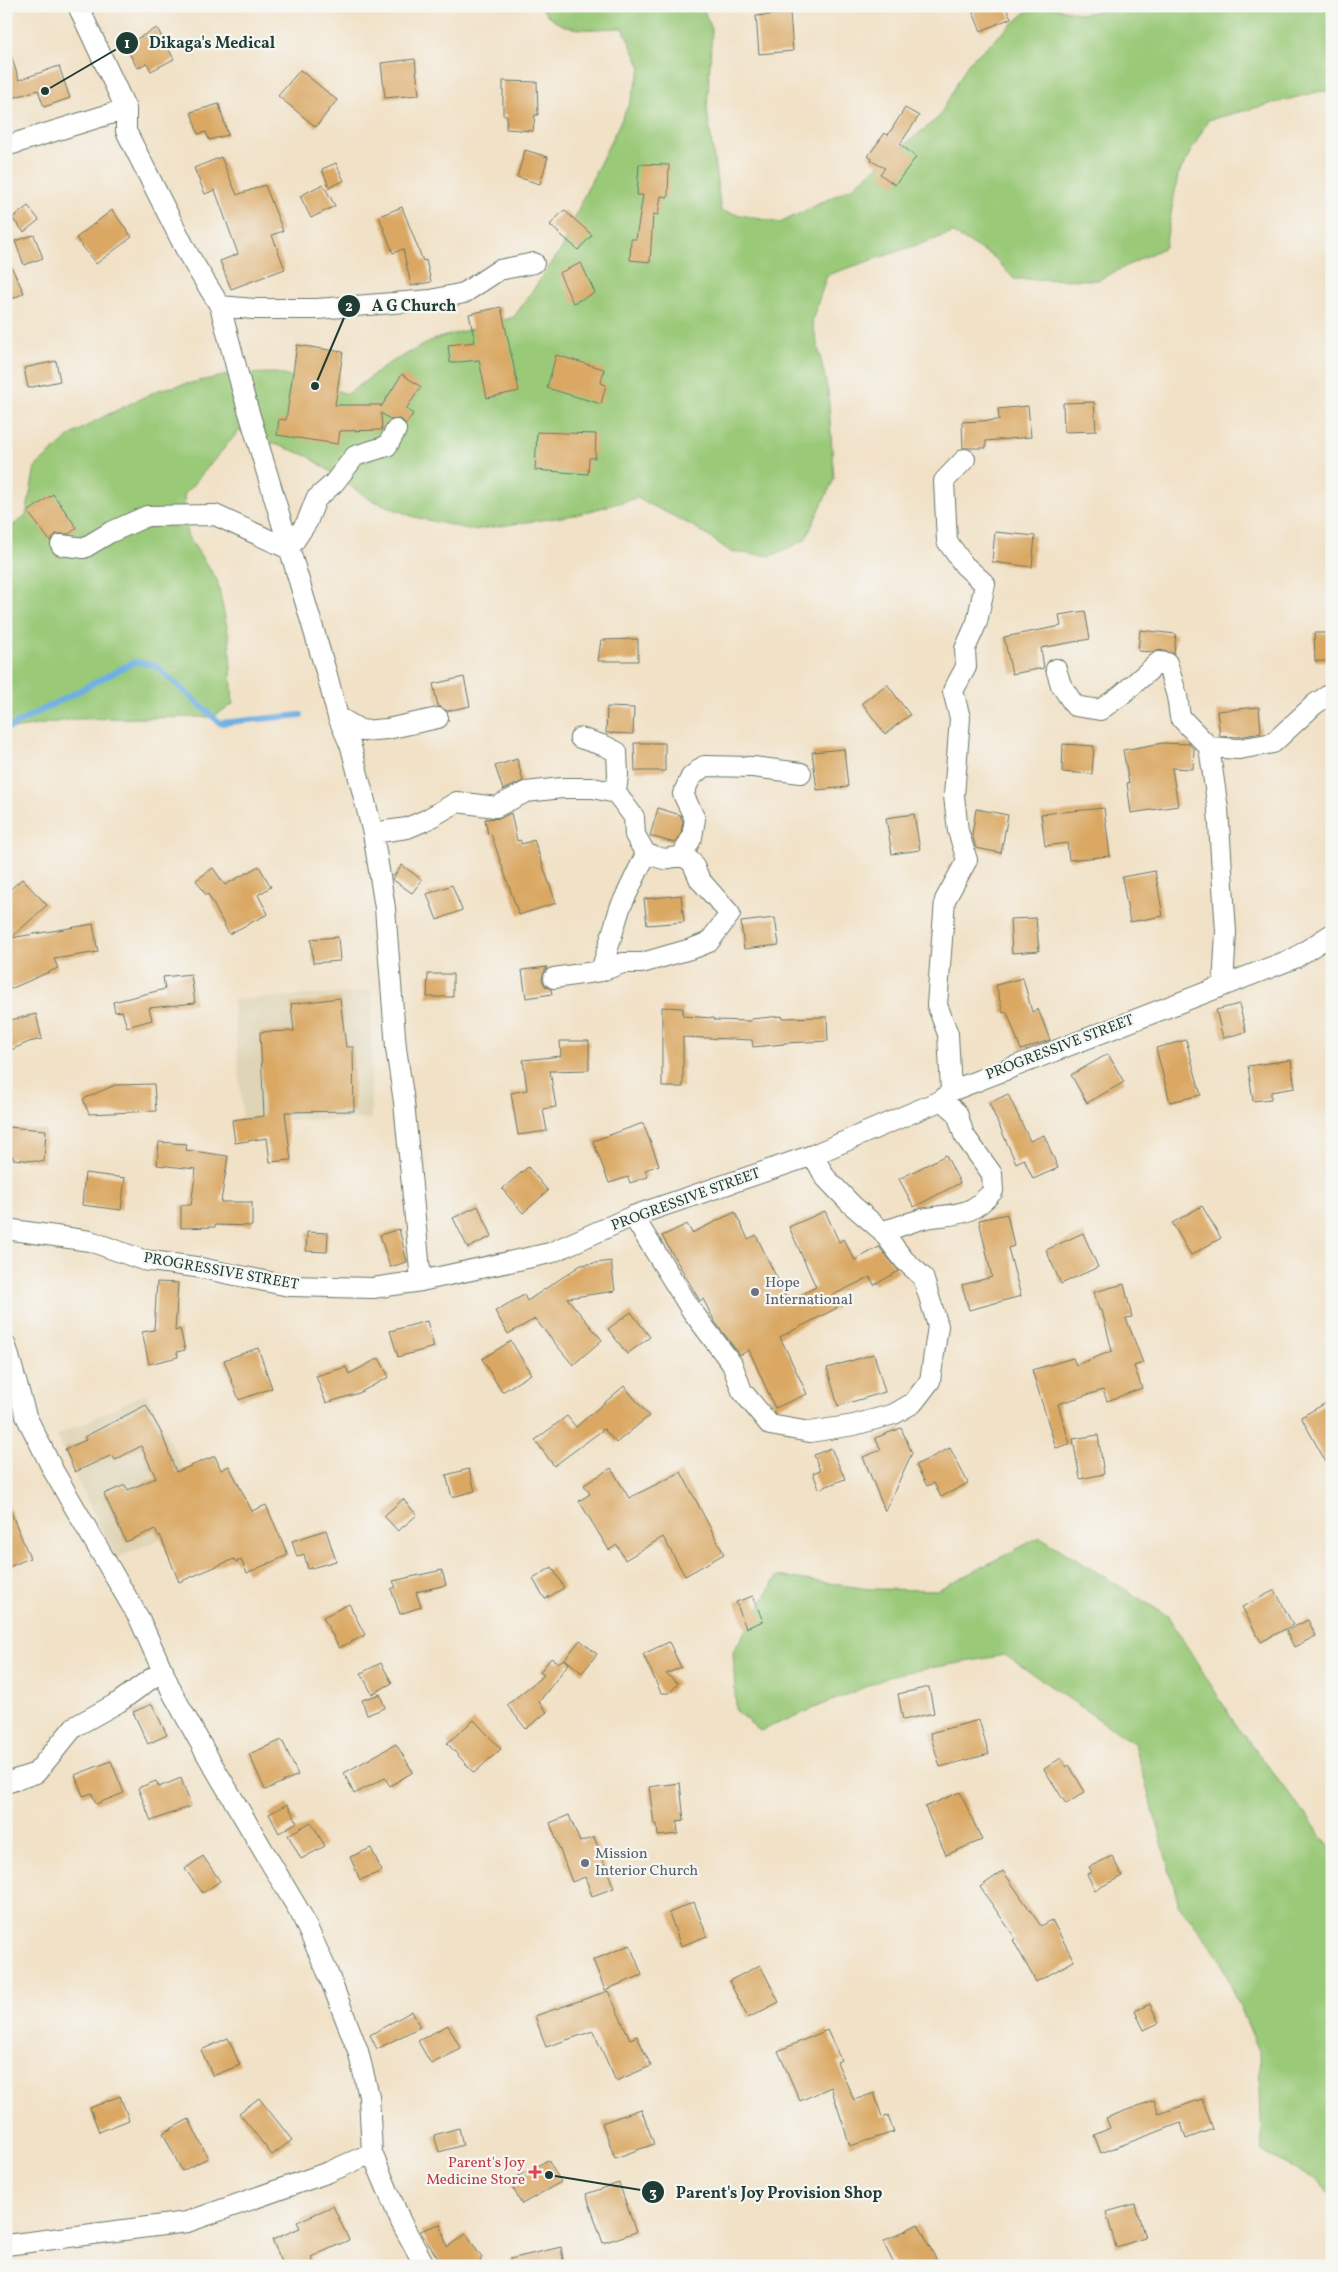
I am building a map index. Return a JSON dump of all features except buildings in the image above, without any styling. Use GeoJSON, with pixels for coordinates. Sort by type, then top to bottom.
{"type":"FeatureCollection","features":[{"type":"Feature","properties":{"kind":"street"},"geometry":{"type":"LineString","coordinates":[[78,6],[126,110],[126,132],[188,254],[220,306],[242,389],[325,666],[338,717],[351,747],[373,833],[385,908],[396,1048],[404,1102],[421,1281]]}},
{"type":"Feature","properties":{"kind":"street"},"geometry":{"type":"LineString","coordinates":[[6,146],[126,110]]}},
{"type":"Feature","properties":{"kind":"street"},"geometry":{"type":"LineString","coordinates":[[220,306],[254,309],[317,309],[431,300],[464,293],[498,270],[534,263]]}},
{"type":"Feature","properties":{"kind":"street"},"geometry":{"type":"LineString","coordinates":[[289,549],[307,522],[316,499],[334,483],[355,456],[386,446],[396,430]]}},
{"type":"Feature","properties":{"kind":"street"},"geometry":{"type":"LineString","coordinates":[[882,1230],[899,1228],[926,1218],[966,1213],[982,1204],[993,1191],[992,1174],[964,1135],[957,1113],[946,1095],[948,1034],[937,1005],[945,900],[967,860],[958,831],[954,796],[960,718],[953,691],[966,667],[965,649],[977,622],[985,584],[964,565],[947,541],[944,481],[965,459]]}},
{"type":"Feature","properties":{"kind":"street"},"geometry":{"type":"LineString","coordinates":[[61,545],[84,548],[110,533],[147,516],[215,515],[289,549]]}},
{"type":"Feature","properties":{"kind":"street"},"geometry":{"type":"LineString","coordinates":[[1056,669],[1061,685],[1075,706],[1100,710],[1120,696],[1159,662],[1167,662],[1177,696],[1180,717],[1209,747],[1218,809],[1226,932],[1223,986]]}},
{"type":"Feature","properties":{"kind":"street"},"geometry":{"type":"LineString","coordinates":[[1209,747],[1239,749],[1273,743],[1315,704],[1332,693]]}},
{"type":"Feature","properties":{"kind":"street"},"geometry":{"type":"LineString","coordinates":[[338,717],[362,732],[387,729],[438,718]]}},
{"type":"Feature","properties":{"kind":"street"},"geometry":{"type":"LineString","coordinates":[[580,738],[617,752],[618,775],[616,793]]}},
{"type":"Feature","properties":{"kind":"street"},"geometry":{"type":"LineString","coordinates":[[682,856],[692,836],[695,819],[684,794],[691,777],[704,766],[752,767],[801,774]]}},
{"type":"Feature","properties":{"kind":"street"},"geometry":{"type":"LineString","coordinates":[[373,833],[407,828],[426,820],[457,802],[496,807],[526,792],[562,788],[593,788],[616,793],[634,817],[635,835],[646,854],[664,859],[682,856],[692,862],[700,880],[730,914],[709,942],[694,948],[642,963],[623,963],[601,971],[554,978]]}},
{"type":"Feature","properties":{"kind":"street"},"geometry":{"type":"LineString","coordinates":[[601,971],[620,908],[646,854]]}},
{"type":"Feature","properties":{"kind":"street","name":"PROGRESSIVE STREET"},"geometry":{"type":"LineString","coordinates":[[6,1229],[90,1241],[143,1260],[196,1267],[289,1286],[373,1288],[421,1281],[550,1253],[633,1216],[813,1155],[946,1095],[1295,958],[1332,934]]}},
{"type":"Feature","properties":{"kind":"street"},"geometry":{"type":"LineString","coordinates":[[633,1216],[692,1311],[732,1364],[742,1390],[770,1425],[810,1432],[854,1425],[894,1414],[913,1403],[930,1381],[938,1326],[923,1277],[904,1260],[882,1230],[852,1205],[825,1177],[813,1155]]}},
{"type":"Feature","properties":{"kind":"street"},"geometry":{"type":"LineString","coordinates":[[6,1346],[26,1416],[140,1620],[173,1694],[301,1914],[327,1971],[358,2050],[369,2096],[372,2153],[401,2222],[425,2266]]}},
{"type":"Feature","properties":{"kind":"street"},"geometry":{"type":"LineString","coordinates":[[6,1783],[36,1773],[74,1727],[119,1702],[163,1670]]}},
{"type":"Feature","properties":{"kind":"street"},"geometry":{"type":"LineString","coordinates":[[6,2245],[187,2222],[312,2178],[372,2153]]}},
{"type":"Feature","properties":{"kind":"shaded area"},"geometry":{"type":"Polygon","coordinates":[[[372,991],[371,1119],[243,1121],[233,1000],[372,991]]]}},
{"type":"Feature","properties":{"kind":"shaded area"},"geometry":{"type":"Polygon","coordinates":[[[146,1393],[207,1518],[116,1558],[56,1436],[146,1393]]]}},
{"type":"Feature","properties":{"kind":"green space"},"geometry":{"type":"Polygon","coordinates":[[[540,6],[702,6],[712,30],[707,109],[721,211],[780,223],[851,188],[939,117],[968,63],[1033,6],[1048,6],[1082,14],[1130,6],[1332,6],[1332,92],[1321,91],[1208,120],[1178,175],[1165,247],[1098,280],[1014,279],[994,257],[953,233],[827,275],[812,321],[828,391],[834,479],[805,540],[771,556],[731,552],[695,527],[637,498],[575,515],[473,530],[414,517],[369,499],[308,456],[239,431],[184,495],[187,535],[217,580],[229,637],[233,704],[212,717],[75,719],[6,730],[6,531],[26,515],[35,467],[70,436],[97,420],[158,390],[232,374],[277,373],[348,394],[388,364],[435,339],[514,317],[563,247],[582,200],[631,100],[641,68],[623,28],[577,29],[567,27],[557,23],[548,16],[540,6]]]}},
{"type":"Feature","properties":{"kind":"green space"},"geometry":{"type":"Polygon","coordinates":[[[1040,1537],[1168,1616],[1234,1722],[1332,1849],[1332,2198],[1318,2180],[1262,2152],[1259,2051],[1218,1955],[1179,1905],[1135,1744],[1005,1655],[896,1674],[760,1731],[736,1711],[733,1652],[777,1576],[870,1589],[937,1590],[1040,1537]]]}},
{"type":"Feature","properties":{"kind":"waterway"},"geometry":{"type":"LineString","coordinates":[[6,729],[134,662],[155,665],[220,723],[301,715]]}},
{"type":"Feature","properties":{"kind":"place","name":"Dikaga's Medical"},"geometry":{"type":"Point","coordinates":[45,91]}},
{"type":"Feature","properties":{"kind":"place","name":"A G Church"},"geometry":{"type":"Point","coordinates":[315,386]}},
{"type":"Feature","properties":{"kind":"place","name":"Hope International"},"geometry":{"type":"Point","coordinates":[755,1292]}},
{"type":"Feature","properties":{"kind":"place","name":"Mission Interior Church"},"geometry":{"type":"Point","coordinates":[585,1863]}},
{"type":"Feature","properties":{"kind":"place","name":"Parent's Joy Medicine Store"},"geometry":{"type":"Point","coordinates":[535,2172]}},
{"type":"Feature","properties":{"kind":"place","name":"Parent's Joy Provision Shop"},"geometry":{"type":"Point","coordinates":[549,2175]}}]}
